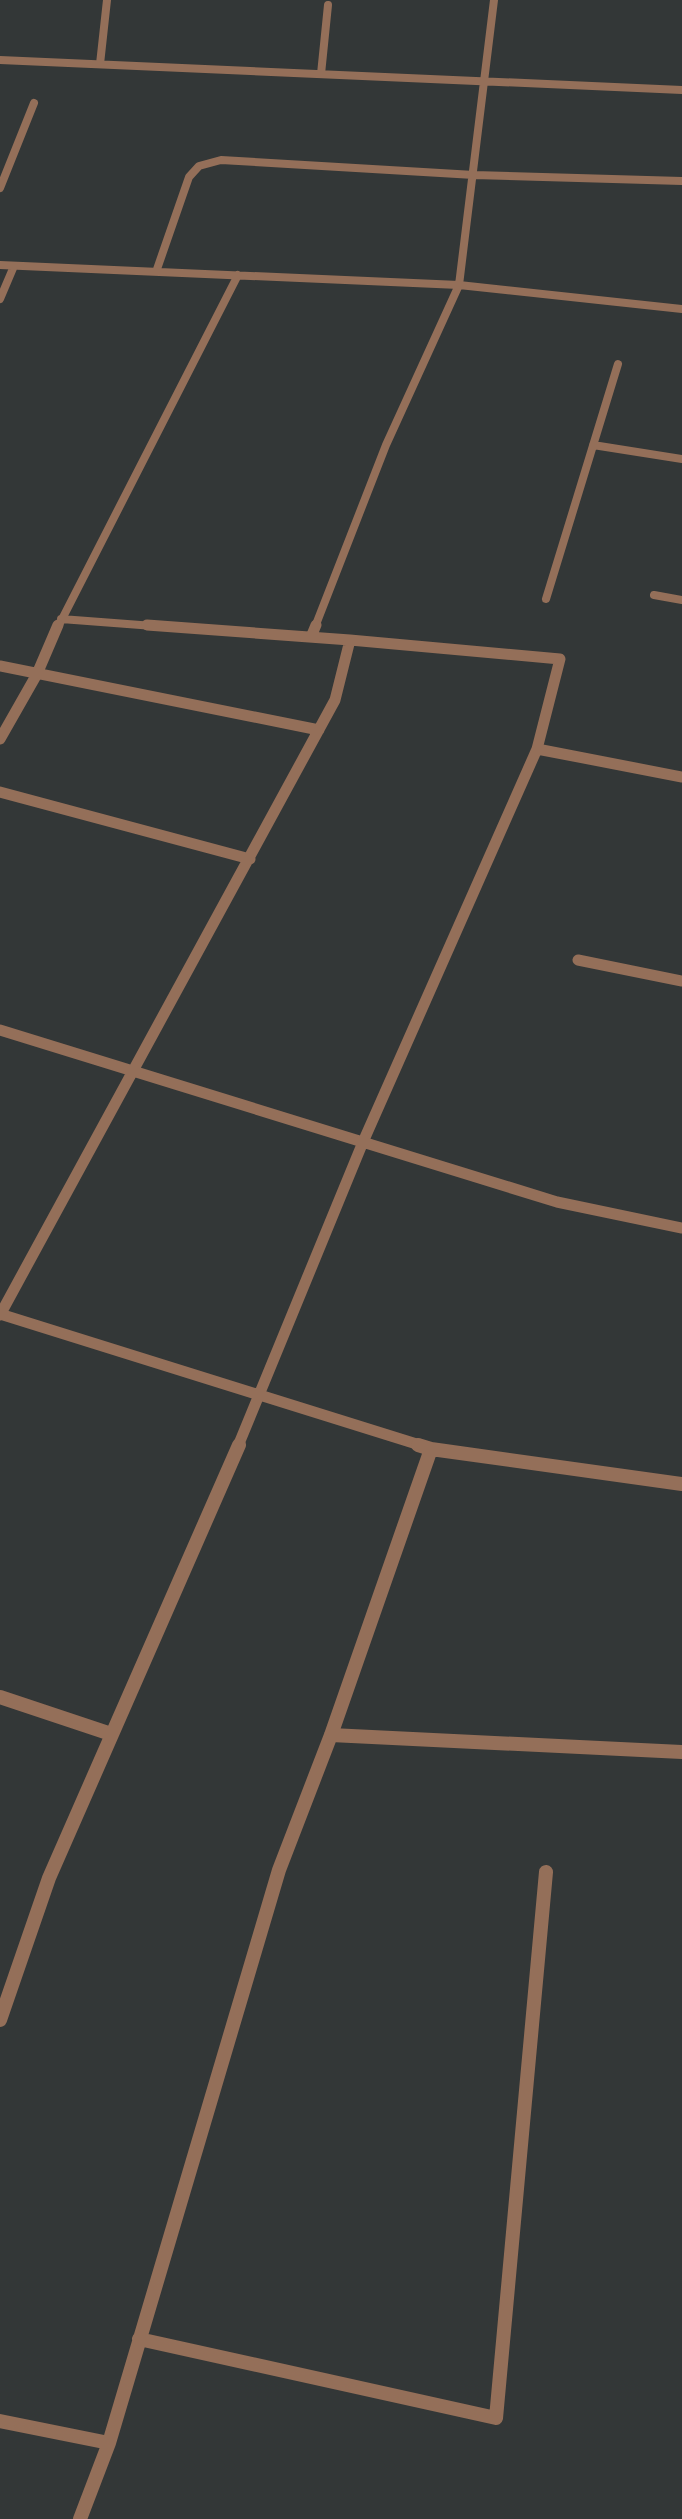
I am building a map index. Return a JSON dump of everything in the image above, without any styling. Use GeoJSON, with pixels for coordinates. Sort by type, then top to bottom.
{"type":"FeatureCollection","features":[{"type":"Feature","properties":{"kind":"street"},"geometry":{"type":"LineString","coordinates":[[100,64],[107,0]]}},
{"type":"Feature","properties":{"kind":"street"},"geometry":{"type":"LineString","coordinates":[[311,637],[386,446],[459,285],[494,0]]}},
{"type":"Feature","properties":{"kind":"street"},"geometry":{"type":"LineString","coordinates":[[321,74],[328,5]]}},
{"type":"Feature","properties":{"kind":"street"},"geometry":{"type":"LineString","coordinates":[[0,60],[682,90]]}},
{"type":"Feature","properties":{"kind":"street"},"geometry":{"type":"LineString","coordinates":[[0,188],[34,104]]}},
{"type":"Feature","properties":{"kind":"street"},"geometry":{"type":"LineString","coordinates":[[156,272],[189,177],[199,166],[220,160],[474,175],[682,181]]}},
{"type":"Feature","properties":{"kind":"street"},"geometry":{"type":"LineString","coordinates":[[0,265],[459,285],[682,309]]}},
{"type":"Feature","properties":{"kind":"street"},"geometry":{"type":"LineString","coordinates":[[0,299],[14,266]]}},
{"type":"Feature","properties":{"kind":"street"},"geometry":{"type":"LineString","coordinates":[[0,739],[37,674],[61,619],[238,275]]}},
{"type":"Feature","properties":{"kind":"street"},"geometry":{"type":"LineString","coordinates":[[546,599],[618,364]]}},
{"type":"Feature","properties":{"kind":"street"},"geometry":{"type":"LineString","coordinates":[[593,445],[682,459]]}},
{"type":"Feature","properties":{"kind":"street"},"geometry":{"type":"LineString","coordinates":[[654,595],[682,600]]}},
{"type":"Feature","properties":{"kind":"street"},"geometry":{"type":"LineString","coordinates":[[0,2020],[49,1878],[260,1396],[363,1142],[537,749],[560,659],[350,640],[61,619]]}},
{"type":"Feature","properties":{"kind":"street"},"geometry":{"type":"LineString","coordinates":[[350,640],[335,700],[135,1071],[0,1314],[431,1449],[682,1484]]}},
{"type":"Feature","properties":{"kind":"street"},"geometry":{"type":"LineString","coordinates":[[0,666],[319,730]]}},
{"type":"Feature","properties":{"kind":"street"},"geometry":{"type":"LineString","coordinates":[[537,749],[682,777]]}},
{"type":"Feature","properties":{"kind":"street"},"geometry":{"type":"LineString","coordinates":[[0,792],[250,859]]}},
{"type":"Feature","properties":{"kind":"street"},"geometry":{"type":"LineString","coordinates":[[578,960],[682,981]]}},
{"type":"Feature","properties":{"kind":"street"},"geometry":{"type":"LineString","coordinates":[[0,1030],[557,1202],[682,1228]]}},
{"type":"Feature","properties":{"kind":"street"},"geometry":{"type":"LineString","coordinates":[[80,2519],[109,2443],[279,1870],[331,1735],[431,1449]]}},
{"type":"Feature","properties":{"kind":"street"},"geometry":{"type":"LineString","coordinates":[[0,1697],[111,1734]]}},
{"type":"Feature","properties":{"kind":"street"},"geometry":{"type":"LineString","coordinates":[[331,1735],[682,1752]]}},
{"type":"Feature","properties":{"kind":"street"},"geometry":{"type":"LineString","coordinates":[[139,2339],[496,2418],[546,1872]]}},
{"type":"Feature","properties":{"kind":"street"},"geometry":{"type":"LineString","coordinates":[[0,2421],[109,2443]]}}]}
